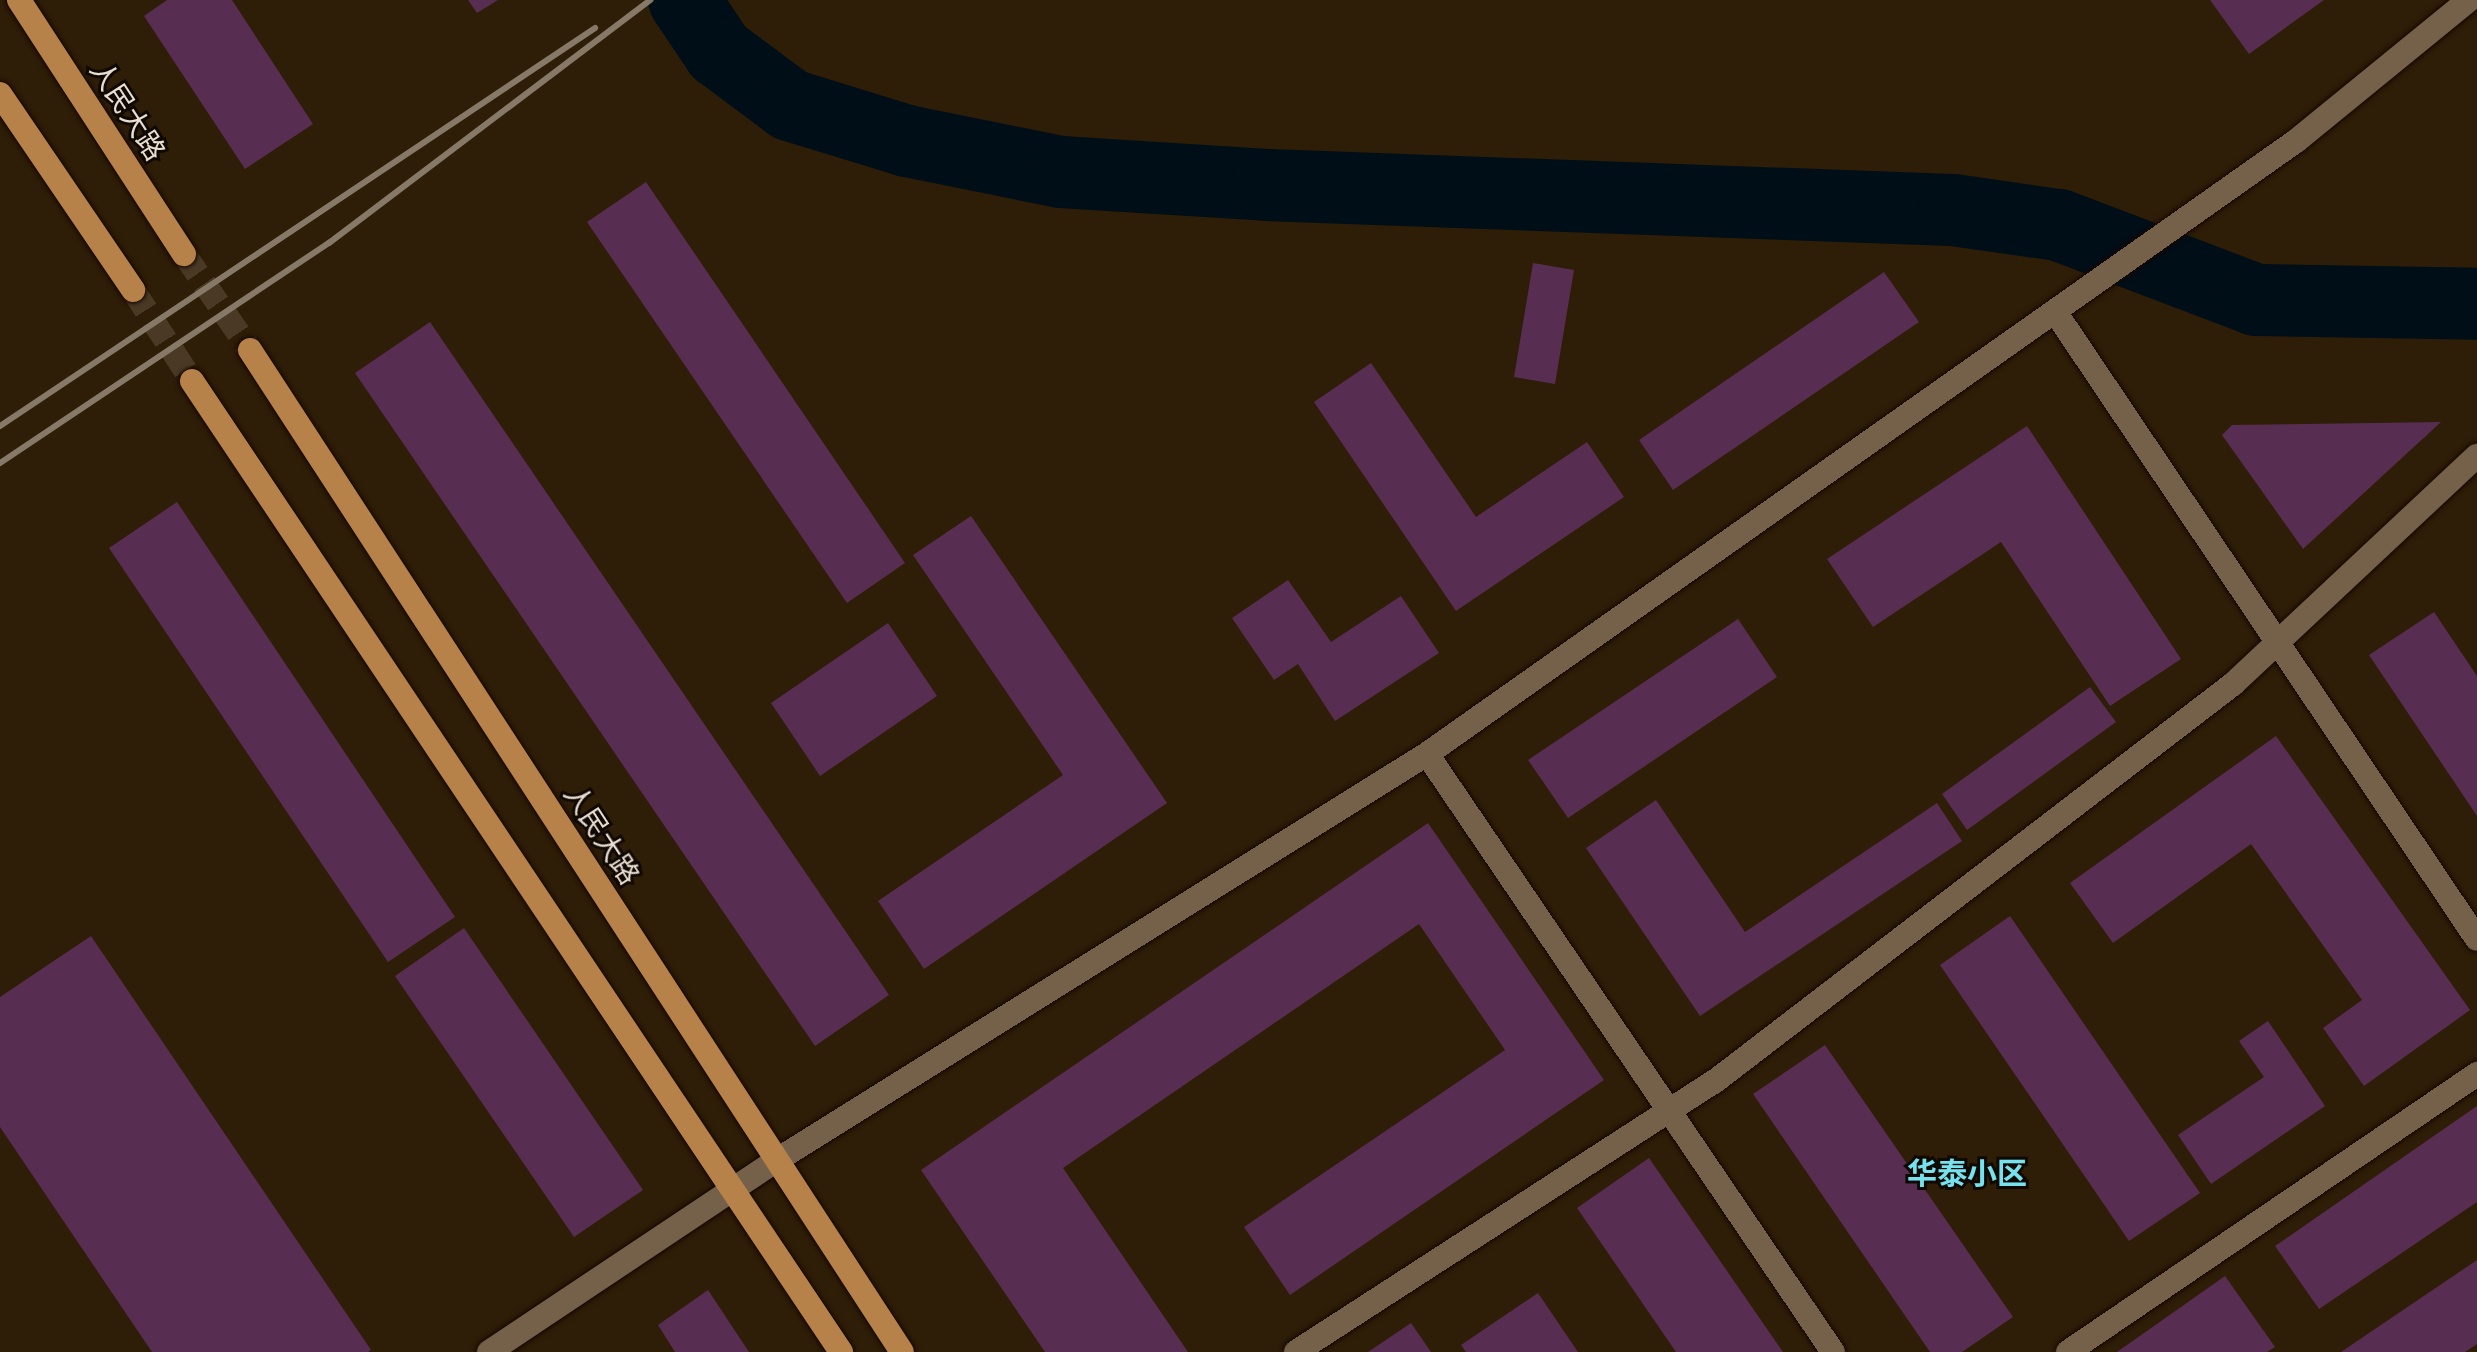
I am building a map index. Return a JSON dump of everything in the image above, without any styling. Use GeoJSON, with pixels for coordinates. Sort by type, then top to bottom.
{"type":"FeatureCollection","features":[{"type":"Feature","properties":{"kind":"main road","name":"人民大路"},"geometry":{"type":"LineString","coordinates":[[19,0],[184,254]]}},
{"type":"Feature","properties":{"kind":"main road"},"geometry":{"type":"LineString","coordinates":[[0,94],[133,290]]}},
{"type":"Feature","properties":{"kind":"main road","name":"人民大路"},"geometry":{"type":"LineString","coordinates":[[250,350],[902,1352]]}},
{"type":"Feature","properties":{"kind":"main road"},"geometry":{"type":"LineString","coordinates":[[192,381],[841,1352]]}},
{"type":"Feature","properties":{"kind":"street"},"geometry":{"type":"LineString","coordinates":[[489,1352],[777,1160],[1427,754],[2296,141],[2469,0]]}},
{"type":"Feature","properties":{"kind":"street"},"geometry":{"type":"LineString","coordinates":[[2056,313],[2477,939]]}},
{"type":"Feature","properties":{"kind":"street"},"geometry":{"type":"LineString","coordinates":[[1296,1352],[1727,1073],[2233,684],[2477,456]]}},
{"type":"Feature","properties":{"kind":"street"},"geometry":{"type":"LineString","coordinates":[[1427,754],[1833,1352]]}},
{"type":"Feature","properties":{"kind":"street"},"geometry":{"type":"LineString","coordinates":[[2068,1352],[2477,1074]]}},
{"type":"Feature","properties":{"kind":"building"},"geometry":{"type":"Polygon","coordinates":[[[167,0],[232,0],[313,124],[245,169],[144,16],[167,0]]]}},
{"type":"Feature","properties":{"kind":"building"},"geometry":{"type":"Polygon","coordinates":[[[468,0],[498,0],[477,13],[468,0]]]}},
{"type":"Feature","properties":{"kind":"building"},"geometry":{"type":"Polygon","coordinates":[[[2210,0],[2324,0],[2249,54],[2210,0]]]}},
{"type":"Feature","properties":{"kind":"building"},"geometry":{"type":"Polygon","coordinates":[[[646,182],[905,563],[847,603],[587,222],[646,182]]]}},
{"type":"Feature","properties":{"kind":"building"},"geometry":{"type":"Polygon","coordinates":[[[1533,263],[1574,270],[1555,384],[1514,377],[1533,263]]]}},
{"type":"Feature","properties":{"kind":"building"},"geometry":{"type":"Polygon","coordinates":[[[1884,272],[1919,322],[1673,490],[1639,440],[1884,272]]]}},
{"type":"Feature","properties":{"kind":"building"},"geometry":{"type":"Polygon","coordinates":[[[430,322],[889,995],[815,1046],[355,373],[430,322]]]}},
{"type":"Feature","properties":{"kind":"building"},"geometry":{"type":"Polygon","coordinates":[[[1371,363],[1476,517],[1587,442],[1624,497],[1456,611],[1314,402],[1371,363]]]}},
{"type":"Feature","properties":{"kind":"building"},"geometry":{"type":"Polygon","coordinates":[[[2441,422],[2303,549],[2222,435],[2232,425],[2441,422]]]}},
{"type":"Feature","properties":{"kind":"building"},"geometry":{"type":"Polygon","coordinates":[[[2027,426],[2181,659],[2110,706],[2001,542],[1873,627],[1827,559],[2027,426]]]}},
{"type":"Feature","properties":{"kind":"building"},"geometry":{"type":"Polygon","coordinates":[[[177,502],[455,917],[388,962],[109,548],[177,502]]]}},
{"type":"Feature","properties":{"kind":"building"},"geometry":{"type":"Polygon","coordinates":[[[971,516],[1167,803],[924,969],[878,901],[1063,775],[913,555],[971,516]]]}},
{"type":"Feature","properties":{"kind":"building"},"geometry":{"type":"Polygon","coordinates":[[[1288,580],[1331,642],[1401,596],[1439,653],[1335,721],[1298,664],[1274,680],[1232,618],[1288,580]]]}},
{"type":"Feature","properties":{"kind":"building"},"geometry":{"type":"Polygon","coordinates":[[[2434,612],[2477,676],[2477,816],[2369,655],[2434,612]]]}},
{"type":"Feature","properties":{"kind":"building"},"geometry":{"type":"Polygon","coordinates":[[[1738,619],[1777,677],[1568,818],[1528,760],[1738,619]]]}},
{"type":"Feature","properties":{"kind":"building"},"geometry":{"type":"Polygon","coordinates":[[[888,623],[937,696],[820,776],[771,703],[888,623]]]}},
{"type":"Feature","properties":{"kind":"building"},"geometry":{"type":"Polygon","coordinates":[[[2090,687],[2116,722],[1967,830],[1942,794],[2090,687]]]}},
{"type":"Feature","properties":{"kind":"building"},"geometry":{"type":"Polygon","coordinates":[[[2276,736],[2470,1010],[2364,1086],[2323,1028],[2362,1000],[2251,844],[2113,943],[2070,883],[2276,736]]]}},
{"type":"Feature","properties":{"kind":"building"},"geometry":{"type":"Polygon","coordinates":[[[1656,800],[1745,932],[1937,803],[1962,841],[1700,1016],[1586,848],[1656,800]]]}},
{"type":"Feature","properties":{"kind":"building"},"geometry":{"type":"Polygon","coordinates":[[[1428,823],[1604,1080],[1290,1295],[1244,1227],[1505,1050],[1419,924],[1063,1168],[1188,1352],[1045,1352],[921,1170],[1428,823]]]}},
{"type":"Feature","properties":{"kind":"building"},"geometry":{"type":"Polygon","coordinates":[[[2010,916],[2200,1193],[2129,1241],[1940,965],[2010,916]]]}},
{"type":"Feature","properties":{"kind":"building"},"geometry":{"type":"Polygon","coordinates":[[[464,928],[643,1190],[574,1237],[395,976],[464,928]]]}},
{"type":"Feature","properties":{"kind":"building"},"geometry":{"type":"Polygon","coordinates":[[[91,936],[371,1350],[152,1352],[0,1127],[0,997],[91,936]]]}},
{"type":"Feature","properties":{"kind":"building"},"geometry":{"type":"Polygon","coordinates":[[[2268,1021],[2325,1106],[2211,1184],[2178,1135],[2264,1077],[2239,1041],[2268,1021]]]}},
{"type":"Feature","properties":{"kind":"building"},"geometry":{"type":"Polygon","coordinates":[[[1825,1045],[2013,1317],[1962,1352],[1930,1352],[1753,1094],[1825,1045]]]}},
{"type":"Feature","properties":{"kind":"building"},"geometry":{"type":"Polygon","coordinates":[[[2477,1106],[2477,1202],[2319,1309],[2275,1246],[2477,1106]]]}},
{"type":"Feature","properties":{"kind":"building"},"geometry":{"type":"Polygon","coordinates":[[[1649,1158],[1783,1352],[1676,1352],[1577,1208],[1649,1158]]]}},
{"type":"Feature","properties":{"kind":"building"},"geometry":{"type":"Polygon","coordinates":[[[2477,1260],[2477,1344],[2465,1352],[2341,1352],[2477,1260]]]}},
{"type":"Feature","properties":{"kind":"building"},"geometry":{"type":"Polygon","coordinates":[[[2225,1276],[2275,1347],[2267,1352],[2117,1352],[2225,1276]]]}},
{"type":"Feature","properties":{"kind":"building"},"geometry":{"type":"Polygon","coordinates":[[[708,1290],[749,1352],[675,1352],[658,1325],[708,1290]]]}},
{"type":"Feature","properties":{"kind":"building"},"geometry":{"type":"Polygon","coordinates":[[[1538,1293],[1578,1352],[1466,1352],[1461,1345],[1538,1293]]]}},
{"type":"Feature","properties":{"kind":"building"},"geometry":{"type":"Polygon","coordinates":[[[1411,1323],[1431,1352],[1368,1352],[1411,1323]]]}},
{"type":"Feature","properties":{"kind":"waterway"},"geometry":{"type":"LineString","coordinates":[[684,0],[719,52],[790,105],[907,141],[1061,172],[1267,185],[1953,210],[2059,225],[2256,300],[2477,304]]}},
{"type":"Feature","properties":{"kind":"tunnel"},"geometry":{"type":"LineString","coordinates":[[184,254],[250,350]]}},
{"type":"Feature","properties":{"kind":"tunnel"},"geometry":{"type":"LineString","coordinates":[[133,290],[192,381]]}},
{"type":"Feature","properties":{"kind":"railway"},"geometry":{"type":"LineString","coordinates":[[0,463],[329,243],[650,0]]}},
{"type":"Feature","properties":{"kind":"railway"},"geometry":{"type":"LineString","coordinates":[[0,426],[595,28]]}},
{"type":"Feature","properties":{"kind":"district","name":"华泰小区"},"geometry":{"type":"Point","coordinates":[1967,1174]}}]}
